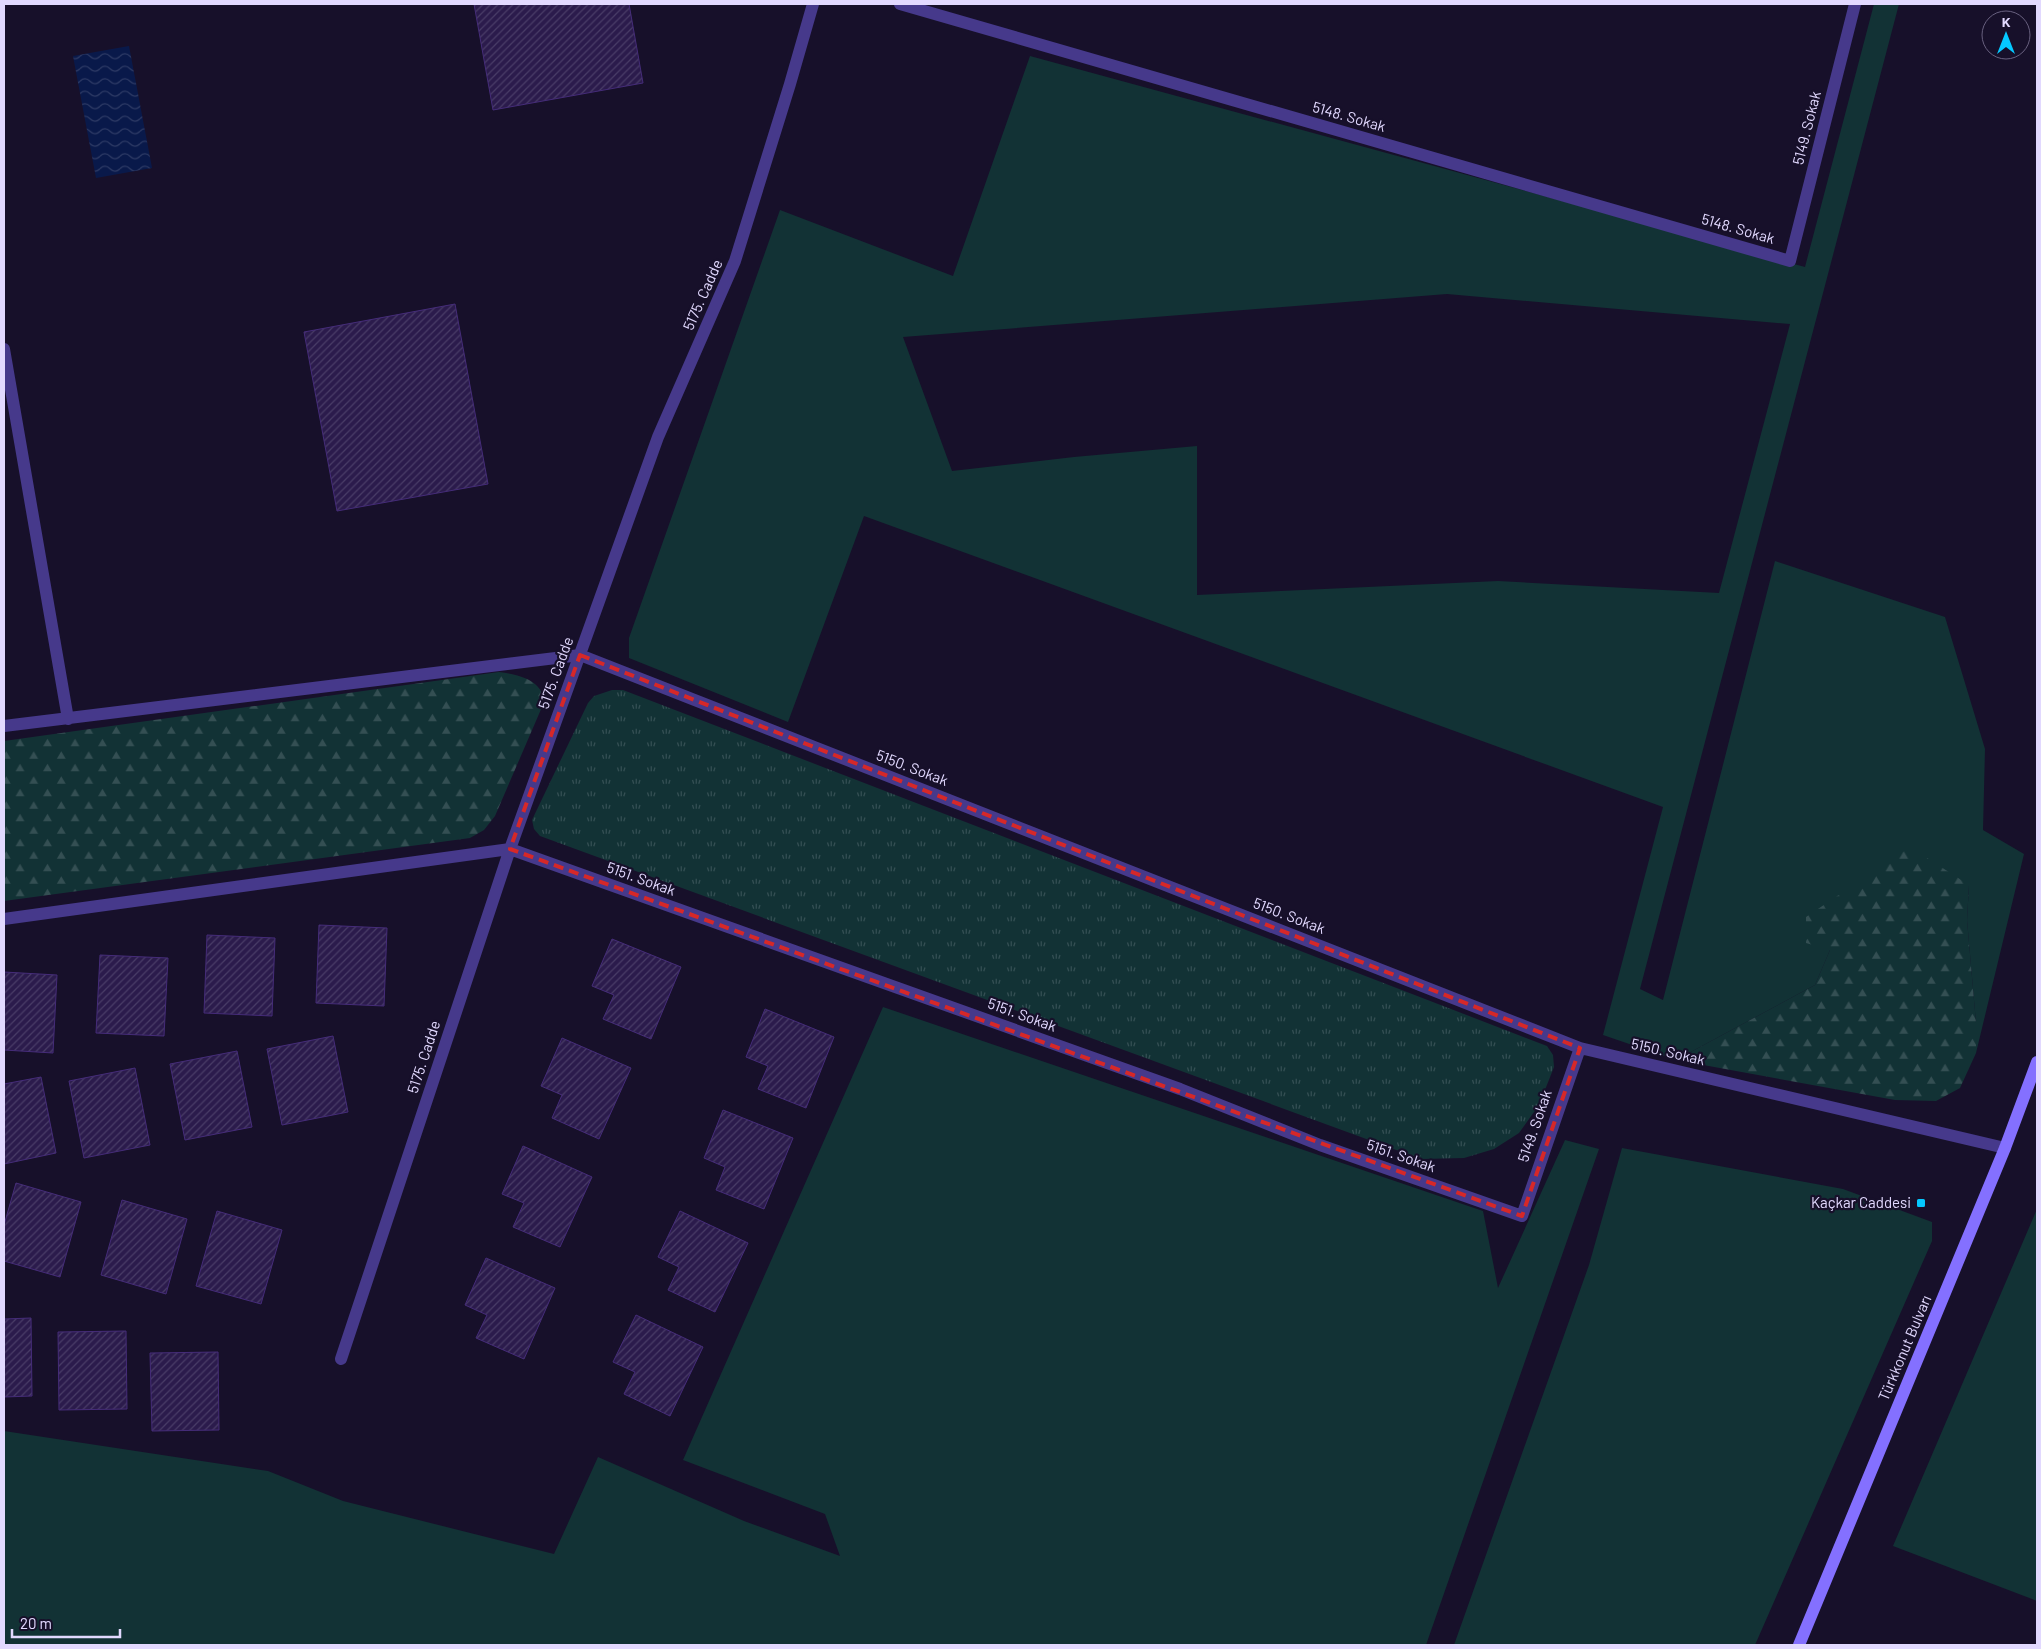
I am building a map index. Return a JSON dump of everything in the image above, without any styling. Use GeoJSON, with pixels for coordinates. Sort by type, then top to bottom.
{"type":"FeatureCollection","features":[{"type":"Feature","properties":{"kind":"street","name":"5175. Cadde"},"geometry":{"type":"LineString","coordinates":[[341,1359],[510,849],[658,437],[736,261],[790,84],[812,4]]}},
{"type":"Feature","properties":{"kind":"street","name":"5148. Sokak"},"geometry":{"type":"LineString","coordinates":[[900,4],[1790,261]]}},
{"type":"Feature","properties":{"kind":"street","name":"5149. Sokak"},"geometry":{"type":"LineString","coordinates":[[1790,261],[1855,4]]}},
{"type":"Feature","properties":{"kind":"street"},"geometry":{"type":"LineString","coordinates":[[4,349],[68,719]]}},
{"type":"Feature","properties":{"kind":"street"},"geometry":{"type":"LineString","coordinates":[[4,726],[580,655]]}},
{"type":"Feature","properties":{"kind":"street","name":"5150. Sokak"},"geometry":{"type":"LineString","coordinates":[[580,655],[1580,1048],[2005,1148]]}},
{"type":"Feature","properties":{"kind":"street"},"geometry":{"type":"LineString","coordinates":[[4,919],[510,849]]}},
{"type":"Feature","properties":{"kind":"street","name":"5151. Sokak"},"geometry":{"type":"LineString","coordinates":[[510,849],[1180,1089],[1320,1145],[1522,1216]]}},
{"type":"Feature","properties":{"kind":"street","name":"5149. Sokak"},"geometry":{"type":"LineString","coordinates":[[1522,1216],[1580,1048]]}},
{"type":"Feature","properties":{"kind":"street","name":"Türkkonut Bulvarı"},"geometry":{"type":"LineString","coordinates":[[1799,1645],[2005,1148],[2037,1062]]}},
{"type":"Feature","properties":{"kind":"highlighted area"},"geometry":{"type":"Polygon","coordinates":[[[580,655],[1580,1048],[1522,1216],[510,849],[580,655]]]}},
{"type":"Feature","properties":{"kind":"green space"},"geometry":{"type":"Polygon","coordinates":[[[1874,4],[1899,4],[1640,989],[1663,1000],[1775,561],[1945,617],[1985,749],[1983,830],[2024,854],[1976,1053],[1976,1023],[1967,920],[1969,885],[1830,950],[1815,985],[1676,1060],[1603,1035],[1663,807],[864,516],[788,722],[629,658],[629,638],[780,210],[953,276],[1030,56],[1805,267],[1874,4]],[[1447,294],[903,337],[952,471],[1074,457],[1197,446],[1197,595],[1498,581],[1719,593],[1790,324],[1447,294]]]}},
{"type":"Feature","properties":{"kind":"green space"},"geometry":{"type":"Polygon","coordinates":[[[499,672],[528,679],[538,687],[545,700],[495,816],[484,830],[470,838],[4,901],[4,741],[499,672]]]}},
{"type":"Feature","properties":{"kind":"green space"},"geometry":{"type":"Polygon","coordinates":[[[612,690],[623,690],[1547,1046],[1553,1055],[1554,1067],[1539,1105],[1519,1133],[1494,1149],[1464,1158],[1421,1159],[540,836],[534,829],[532,820],[588,703],[594,696],[612,690]]]}},
{"type":"Feature","properties":{"kind":"green space"},"geometry":{"type":"Polygon","coordinates":[[[1910,847],[1969,885],[1967,920],[1976,1023],[1976,1053],[1960,1088],[1936,1101],[1895,1100],[1676,1060],[1815,985],[1830,950],[1806,943],[1806,917],[1910,847]]]}},
{"type":"Feature","properties":{"kind":"green space"},"geometry":{"type":"Polygon","coordinates":[[[883,1007],[1483,1211],[1498,1288],[1565,1140],[1599,1149],[1426,1645],[4,1645],[4,1431],[268,1471],[343,1501],[554,1554],[598,1457],[744,1521],[840,1556],[825,1514],[683,1460],[883,1007]]]}},
{"type":"Feature","properties":{"kind":"green space"},"geometry":{"type":"Polygon","coordinates":[[[1622,1148],[1843,1189],[1932,1222],[1932,1241],[1755,1645],[1454,1645],[1589,1265],[1622,1148]]]}},
{"type":"Feature","properties":{"kind":"green space"},"geometry":{"type":"Polygon","coordinates":[[[2037,1209],[2037,1601],[1893,1546],[2037,1209]]]}},
{"type":"Feature","properties":{"kind":"water"},"geometry":{"type":"Polygon","coordinates":[[[129,46],[152,168],[96,178],[73,56],[129,46]]]}},
{"type":"Feature","properties":{"kind":"building"},"geometry":{"type":"Polygon","coordinates":[[[474,4],[629,4],[643,83],[493,110],[474,4]]]}},
{"type":"Feature","properties":{"kind":"building"},"geometry":{"type":"Polygon","coordinates":[[[455,304],[488,484],[337,511],[304,332],[455,304]]]}},
{"type":"Feature","properties":{"kind":"building"},"geometry":{"type":"Polygon","coordinates":[[[319,925],[387,928],[384,1006],[316,1003],[319,925]]]}},
{"type":"Feature","properties":{"kind":"building"},"geometry":{"type":"Polygon","coordinates":[[[207,935],[275,938],[272,1016],[204,1013],[207,935]]]}},
{"type":"Feature","properties":{"kind":"building"},"geometry":{"type":"Polygon","coordinates":[[[612,939],[681,967],[651,1039],[603,1019],[614,995],[592,986],[612,939]]]}},
{"type":"Feature","properties":{"kind":"building"},"geometry":{"type":"Polygon","coordinates":[[[100,955],[168,958],[164,1036],[96,1033],[100,955]]]}},
{"type":"Feature","properties":{"kind":"building"},"geometry":{"type":"Polygon","coordinates":[[[4,972],[57,975],[53,1053],[4,1050],[4,972]]]}},
{"type":"Feature","properties":{"kind":"building"},"geometry":{"type":"Polygon","coordinates":[[[765,1009],[834,1037],[806,1108],[758,1089],[768,1066],[746,1057],[765,1009]]]}},
{"type":"Feature","properties":{"kind":"building"},"geometry":{"type":"Polygon","coordinates":[[[333,1036],[348,1112],[282,1125],[267,1049],[333,1036]]]}},
{"type":"Feature","properties":{"kind":"building"},"geometry":{"type":"Polygon","coordinates":[[[562,1038],[631,1068],[599,1139],[552,1118],[562,1095],[541,1086],[562,1038]]]}},
{"type":"Feature","properties":{"kind":"building"},"geometry":{"type":"Polygon","coordinates":[[[237,1051],[252,1127],[185,1140],[170,1064],[237,1051]]]}},
{"type":"Feature","properties":{"kind":"building"},"geometry":{"type":"Polygon","coordinates":[[[135,1068],[150,1145],[84,1158],[69,1081],[135,1068]]]}},
{"type":"Feature","properties":{"kind":"building"},"geometry":{"type":"Polygon","coordinates":[[[41,1077],[56,1153],[4,1164],[4,1084],[41,1077]]]}},
{"type":"Feature","properties":{"kind":"building"},"geometry":{"type":"Polygon","coordinates":[[[723,1110],[793,1138],[764,1209],[716,1190],[725,1167],[704,1158],[723,1110]]]}},
{"type":"Feature","properties":{"kind":"building"},"geometry":{"type":"Polygon","coordinates":[[[523,1146],[592,1177],[560,1247],[513,1227],[524,1203],[502,1194],[523,1146]]]}},
{"type":"Feature","properties":{"kind":"building"},"geometry":{"type":"Polygon","coordinates":[[[16,1183],[81,1202],[60,1277],[4,1261],[4,1225],[16,1183]]]}},
{"type":"Feature","properties":{"kind":"building"},"geometry":{"type":"Polygon","coordinates":[[[122,1200],[187,1219],[166,1294],[101,1275],[122,1200]]]}},
{"type":"Feature","properties":{"kind":"building"},"geometry":{"type":"Polygon","coordinates":[[[217,1211],[282,1230],[261,1304],[196,1286],[217,1211]]]}},
{"type":"Feature","properties":{"kind":"building"},"geometry":{"type":"Polygon","coordinates":[[[680,1211],[748,1243],[715,1312],[668,1290],[679,1267],[658,1257],[680,1211]]]}},
{"type":"Feature","properties":{"kind":"building"},"geometry":{"type":"Polygon","coordinates":[[[486,1258],[555,1288],[524,1359],[476,1338],[487,1315],[465,1305],[486,1258]]]}},
{"type":"Feature","properties":{"kind":"building"},"geometry":{"type":"Polygon","coordinates":[[[636,1315],[703,1347],[670,1416],[624,1394],[635,1372],[613,1362],[636,1315]]]}},
{"type":"Feature","properties":{"kind":"building"},"geometry":{"type":"Polygon","coordinates":[[[31,1318],[32,1396],[4,1397],[4,1319],[31,1318]]]}},
{"type":"Feature","properties":{"kind":"building"},"geometry":{"type":"Polygon","coordinates":[[[126,1331],[127,1409],[59,1410],[58,1332],[126,1331]]]}},
{"type":"Feature","properties":{"kind":"building"},"geometry":{"type":"Polygon","coordinates":[[[218,1352],[219,1430],[152,1431],[150,1353],[218,1352]]]}},
{"type":"Feature","properties":{"kind":"place","name":"Kaçkar Caddesi"},"geometry":{"type":"Point","coordinates":[1921,1203]}}]}
